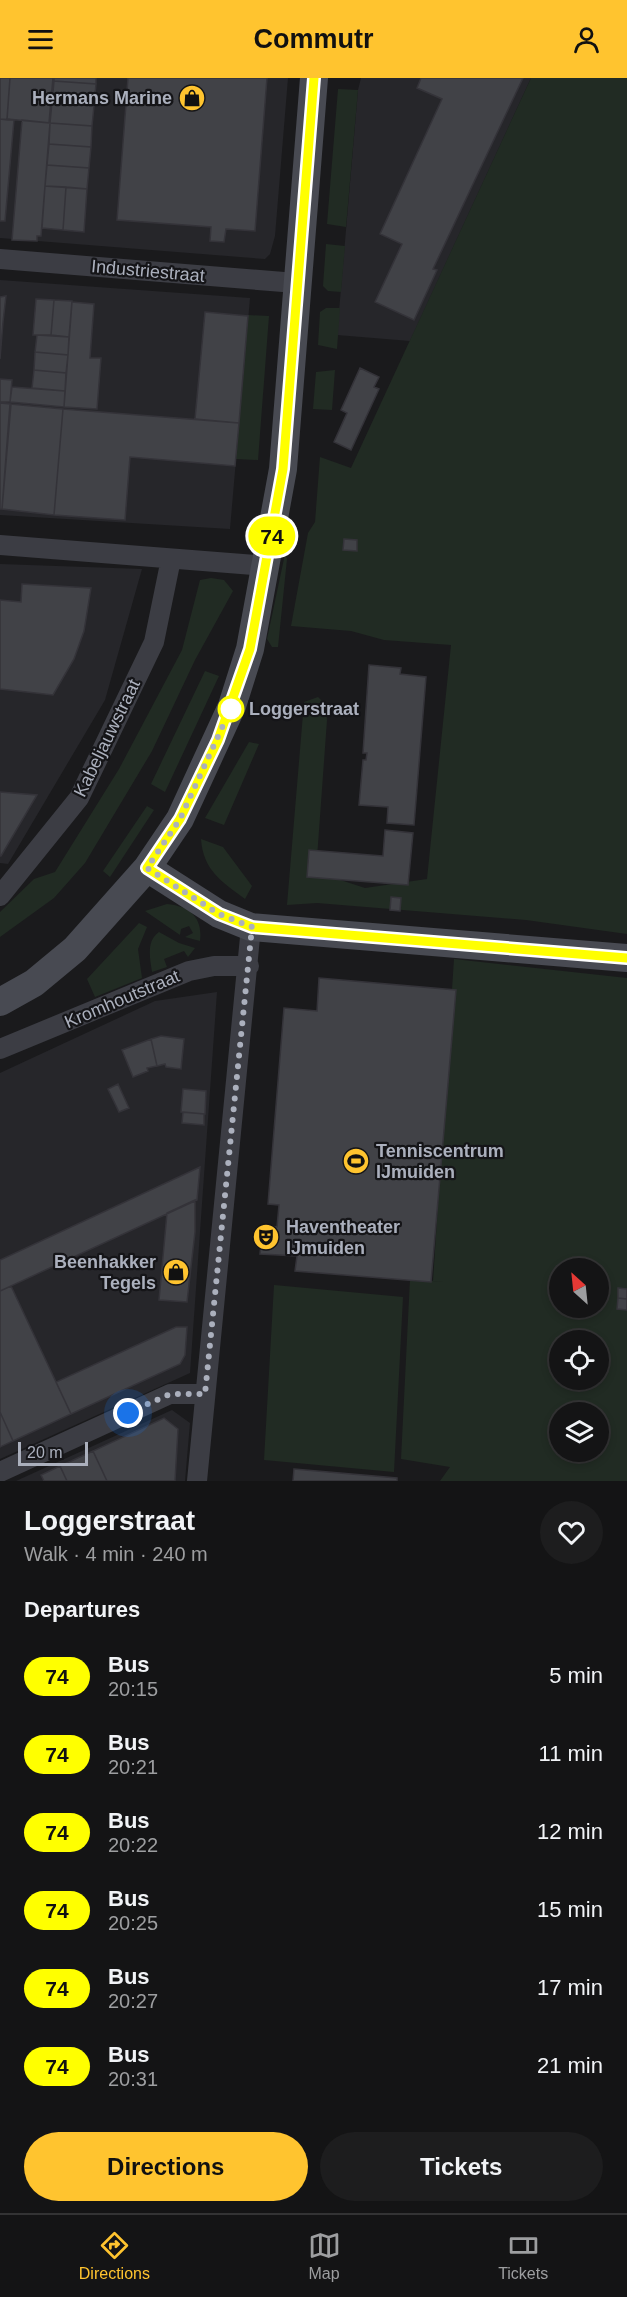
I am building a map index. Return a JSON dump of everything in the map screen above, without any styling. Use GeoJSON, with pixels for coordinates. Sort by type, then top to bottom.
{"type":"FeatureCollection","features":[{"type":"Feature","properties":{"kind":"street"},"geometry":{"type":"LineString","coordinates":[[0,1002],[34,983],[75,949],[147,868],[180,819],[227,720],[250,649],[283,469],[314,78]]}},
{"type":"Feature","properties":{"kind":"street","name":"Industriestraat"},"geometry":{"type":"LineString","coordinates":[[0,259],[296,283]]}},
{"type":"Feature","properties":{"kind":"street"},"geometry":{"type":"LineString","coordinates":[[0,545],[267,566]]}},
{"type":"Feature","properties":{"kind":"street","name":"Kabeljauwstraat"},"geometry":{"type":"LineString","coordinates":[[0,896],[79,798],[154,642],[171,559]]}},
{"type":"Feature","properties":{"kind":"street"},"geometry":{"type":"LineString","coordinates":[[147,868],[219,914],[252,927],[627,958]]}},
{"type":"Feature","properties":{"kind":"street"},"geometry":{"type":"LineString","coordinates":[[197,1481],[252,927]]}},
{"type":"Feature","properties":{"kind":"street","name":"Kromhoutstraat"},"geometry":{"type":"LineString","coordinates":[[0,1049],[189,971],[214,966],[249,966]]}},
{"type":"Feature","properties":{"kind":"street"},"geometry":{"type":"LineString","coordinates":[[0,1472],[170,1394],[205,1394]]}},
{"type":"Feature","properties":{"kind":"shaded area"},"geometry":{"type":"Polygon","coordinates":[[[0,78],[288,78],[275,236],[270,254],[265,259],[0,238],[0,78]]]}},
{"type":"Feature","properties":{"kind":"shaded area"},"geometry":{"type":"Polygon","coordinates":[[[361,78],[531,78],[410,341],[337,335],[358,90],[361,78]]]}},
{"type":"Feature","properties":{"kind":"shaded area"},"geometry":{"type":"Polygon","coordinates":[[[531,78],[627,78],[627,934],[526,920],[317,903],[287,905],[304,702],[318,697],[326,705],[327,720],[316,872],[365,888],[427,879],[451,645],[384,640],[351,631],[291,626],[308,533],[315,522],[320,457],[351,468],[531,78]]]}},
{"type":"Feature","properties":{"kind":"shaded area"},"geometry":{"type":"Polygon","coordinates":[[[338,89],[358,90],[346,227],[327,224],[338,89]]]}},
{"type":"Feature","properties":{"kind":"shaded area"},"geometry":{"type":"Polygon","coordinates":[[[326,244],[345,246],[341,292],[328,291],[323,286],[326,244]]]}},
{"type":"Feature","properties":{"kind":"shaded area"},"geometry":{"type":"Polygon","coordinates":[[[0,280],[250,298],[230,529],[0,515],[0,280]]]}},
{"type":"Feature","properties":{"kind":"shaded area"},"geometry":{"type":"Polygon","coordinates":[[[326,308],[340,308],[337,349],[318,345],[320,312],[326,308]]]}},
{"type":"Feature","properties":{"kind":"shaded area"},"geometry":{"type":"Polygon","coordinates":[[[248,315],[269,316],[258,460],[236,459],[248,315]]]}},
{"type":"Feature","properties":{"kind":"shaded area"},"geometry":{"type":"Polygon","coordinates":[[[335,370],[332,410],[313,409],[316,372],[335,370]]]}},
{"type":"Feature","properties":{"kind":"shaded area"},"geometry":{"type":"Polygon","coordinates":[[[285,554],[287,559],[278,647],[272,647],[267,639],[285,554]]]}},
{"type":"Feature","properties":{"kind":"shaded area"},"geometry":{"type":"Polygon","coordinates":[[[0,564],[142,569],[105,700],[8,864],[0,863],[0,564]]]}},
{"type":"Feature","properties":{"kind":"shaded area"},"geometry":{"type":"Polygon","coordinates":[[[211,578],[224,580],[233,591],[195,660],[152,751],[85,863],[54,898],[0,937],[0,912],[34,879],[55,872],[119,769],[182,650],[200,580],[211,578]]]}},
{"type":"Feature","properties":{"kind":"shaded area"},"geometry":{"type":"Polygon","coordinates":[[[205,671],[219,676],[165,792],[151,784],[205,671]]]}},
{"type":"Feature","properties":{"kind":"shaded area"},"geometry":{"type":"Polygon","coordinates":[[[249,742],[259,744],[224,825],[205,818],[249,742]]]}},
{"type":"Feature","properties":{"kind":"shaded area"},"geometry":{"type":"Polygon","coordinates":[[[147,806],[154,810],[110,877],[103,871],[147,806]]]}},
{"type":"Feature","properties":{"kind":"shaded area"},"geometry":{"type":"Polygon","coordinates":[[[201,839],[223,847],[252,886],[245,899],[215,874],[205,859],[201,839]]]}},
{"type":"Feature","properties":{"kind":"shaded area"},"geometry":{"type":"Polygon","coordinates":[[[167,904],[182,907],[193,915],[199,926],[200,941],[185,937],[193,933],[189,926],[181,929],[180,935],[145,911],[167,904]]]}},
{"type":"Feature","properties":{"kind":"shaded area"},"geometry":{"type":"Polygon","coordinates":[[[139,923],[147,927],[138,949],[142,978],[95,997],[87,979],[139,923]]]}},
{"type":"Feature","properties":{"kind":"shaded area"},"geometry":{"type":"Polygon","coordinates":[[[159,932],[179,943],[195,948],[188,957],[184,951],[164,959],[167,967],[152,972],[151,945],[159,932]]]}},
{"type":"Feature","properties":{"kind":"shaded area"},"geometry":{"type":"Polygon","coordinates":[[[454,959],[627,978],[627,1481],[440,1481],[450,1467],[401,1459],[410,1279],[433,1281],[454,959]]]}},
{"type":"Feature","properties":{"kind":"shaded area"},"geometry":{"type":"Polygon","coordinates":[[[217,992],[190,1373],[0,1459],[0,1073],[155,1001],[217,992]]]}},
{"type":"Feature","properties":{"kind":"shaded area"},"geometry":{"type":"Polygon","coordinates":[[[274,1285],[403,1297],[394,1472],[264,1460],[274,1285]]]}},
{"type":"Feature","properties":{"kind":"shaded area"},"geometry":{"type":"Polygon","coordinates":[[[172,1410],[190,1423],[185,1481],[16,1481],[172,1410]]]}},
{"type":"Feature","properties":{"kind":"building"},"geometry":{"type":"Polygon","coordinates":[[[0,78],[10,78],[7,120],[0,119],[0,78]]]}},
{"type":"Feature","properties":{"kind":"building"},"geometry":{"type":"Polygon","coordinates":[[[10,78],[53,78],[49,123],[7,119],[10,78]]]}},
{"type":"Feature","properties":{"kind":"building"},"geometry":{"type":"Polygon","coordinates":[[[54,78],[96,78],[96,84],[54,81],[54,78]]]}},
{"type":"Feature","properties":{"kind":"building"},"geometry":{"type":"Polygon","coordinates":[[[128,78],[267,78],[255,231],[226,229],[224,242],[210,241],[211,227],[117,220],[128,78]]]}},
{"type":"Feature","properties":{"kind":"building"},"geometry":{"type":"Polygon","coordinates":[[[421,78],[523,78],[433,269],[437,270],[414,320],[375,302],[402,244],[380,234],[442,99],[417,88],[421,78]]]}},
{"type":"Feature","properties":{"kind":"building"},"geometry":{"type":"Polygon","coordinates":[[[54,81],[96,84],[94,106],[52,102],[54,81]]]}},
{"type":"Feature","properties":{"kind":"building"},"geometry":{"type":"Polygon","coordinates":[[[52,102],[94,106],[92,126],[50,123],[52,102]]]}},
{"type":"Feature","properties":{"kind":"building"},"geometry":{"type":"Polygon","coordinates":[[[0,119],[14,120],[5,221],[0,221],[0,119]]]}},
{"type":"Feature","properties":{"kind":"building"},"geometry":{"type":"Polygon","coordinates":[[[22,120],[50,123],[41,236],[37,236],[37,241],[12,240],[22,120]]]}},
{"type":"Feature","properties":{"kind":"building"},"geometry":{"type":"Polygon","coordinates":[[[50,123],[92,126],[91,147],[49,144],[50,123]]]}},
{"type":"Feature","properties":{"kind":"building"},"geometry":{"type":"Polygon","coordinates":[[[49,144],[91,147],[89,168],[47,165],[49,144]]]}},
{"type":"Feature","properties":{"kind":"building"},"geometry":{"type":"Polygon","coordinates":[[[47,165],[89,168],[87,189],[45,186],[47,165]]]}},
{"type":"Feature","properties":{"kind":"building"},"geometry":{"type":"Polygon","coordinates":[[[45,186],[66,187],[63,230],[42,228],[45,186]]]}},
{"type":"Feature","properties":{"kind":"building"},"geometry":{"type":"Polygon","coordinates":[[[66,187],[87,189],[84,232],[63,230],[66,187]]]}},
{"type":"Feature","properties":{"kind":"building"},"geometry":{"type":"Polygon","coordinates":[[[6,296],[3,322],[0,359],[0,297],[6,296]]]}},
{"type":"Feature","properties":{"kind":"building"},"geometry":{"type":"Polygon","coordinates":[[[36,299],[54,300],[51,335],[33,335],[36,299]]]}},
{"type":"Feature","properties":{"kind":"building"},"geometry":{"type":"Polygon","coordinates":[[[54,300],[72,301],[69,337],[51,335],[54,300]]]}},
{"type":"Feature","properties":{"kind":"building"},"geometry":{"type":"Polygon","coordinates":[[[72,302],[94,304],[90,358],[101,358],[97,409],[64,407],[72,302]]]}},
{"type":"Feature","properties":{"kind":"building"},"geometry":{"type":"Polygon","coordinates":[[[205,312],[248,316],[239,423],[195,419],[205,312]]]}},
{"type":"Feature","properties":{"kind":"building"},"geometry":{"type":"Polygon","coordinates":[[[37,335],[69,337],[68,355],[35,352],[37,335]]]}},
{"type":"Feature","properties":{"kind":"building"},"geometry":{"type":"Polygon","coordinates":[[[35,352],[68,355],[66,373],[34,370],[35,352]]]}},
{"type":"Feature","properties":{"kind":"building"},"geometry":{"type":"Polygon","coordinates":[[[360,368],[379,377],[374,387],[379,389],[351,450],[334,442],[347,413],[341,410],[360,368]]]}},
{"type":"Feature","properties":{"kind":"building"},"geometry":{"type":"Polygon","coordinates":[[[34,370],[66,373],[65,391],[32,388],[34,370]]]}},
{"type":"Feature","properties":{"kind":"building"},"geometry":{"type":"Polygon","coordinates":[[[0,379],[12,380],[10,402],[0,402],[0,379]]]}},
{"type":"Feature","properties":{"kind":"building"},"geometry":{"type":"Polygon","coordinates":[[[12,387],[65,391],[64,407],[10,402],[12,387]]]}},
{"type":"Feature","properties":{"kind":"building"},"geometry":{"type":"Polygon","coordinates":[[[0,403],[11,404],[2,509],[0,509],[0,403]]]}},
{"type":"Feature","properties":{"kind":"building"},"geometry":{"type":"Polygon","coordinates":[[[10,404],[63,409],[54,515],[2,509],[10,404]]]}},
{"type":"Feature","properties":{"kind":"building"},"geometry":{"type":"Polygon","coordinates":[[[63,409],[239,423],[235,466],[130,457],[125,520],[54,515],[63,409]]]}},
{"type":"Feature","properties":{"kind":"building"},"geometry":{"type":"Polygon","coordinates":[[[344,539],[357,540],[357,551],[343,550],[344,539]]]}},
{"type":"Feature","properties":{"kind":"building"},"geometry":{"type":"Polygon","coordinates":[[[22,584],[91,588],[84,631],[74,659],[53,695],[0,689],[0,600],[21,602],[22,584]]]}},
{"type":"Feature","properties":{"kind":"building"},"geometry":{"type":"Polygon","coordinates":[[[369,665],[401,668],[400,674],[426,677],[414,825],[387,823],[388,807],[359,805],[363,760],[366,760],[367,753],[363,753],[369,665]]]}},
{"type":"Feature","properties":{"kind":"building"},"geometry":{"type":"Polygon","coordinates":[[[0,792],[37,795],[1,856],[0,856],[0,792]]]}},
{"type":"Feature","properties":{"kind":"building"},"geometry":{"type":"Polygon","coordinates":[[[385,830],[413,833],[408,885],[307,877],[309,850],[383,856],[385,830]]]}},
{"type":"Feature","properties":{"kind":"building"},"geometry":{"type":"Polygon","coordinates":[[[391,897],[401,898],[400,911],[390,910],[391,897]]]}},
{"type":"Feature","properties":{"kind":"building","name":"Tenniscentrum IJmuiden"},"geometry":{"type":"Polygon","coordinates":[[[319,978],[456,990],[431,1282],[295,1271],[297,1256],[260,1254],[263,1225],[277,1227],[279,1205],[268,1204],[284,1008],[317,1011],[319,978]]]}},
{"type":"Feature","properties":{"kind":"building"},"geometry":{"type":"Polygon","coordinates":[[[161,1036],[184,1039],[181,1069],[166,1067],[165,1064],[157,1066],[151,1039],[161,1036]]]}},
{"type":"Feature","properties":{"kind":"building"},"geometry":{"type":"Polygon","coordinates":[[[151,1039],[157,1066],[147,1068],[148,1071],[133,1077],[122,1050],[151,1039]]]}},
{"type":"Feature","properties":{"kind":"building"},"geometry":{"type":"Polygon","coordinates":[[[118,1084],[129,1108],[119,1112],[108,1089],[118,1084]]]}},
{"type":"Feature","properties":{"kind":"building"},"geometry":{"type":"Polygon","coordinates":[[[183,1089],[206,1091],[205,1114],[181,1112],[183,1089]]]}},
{"type":"Feature","properties":{"kind":"building"},"geometry":{"type":"Polygon","coordinates":[[[183,1112],[204,1114],[204,1125],[182,1123],[183,1112]]]}},
{"type":"Feature","properties":{"kind":"building"},"geometry":{"type":"Polygon","coordinates":[[[200,1167],[197,1200],[0,1291],[0,1260],[200,1167]]]}},
{"type":"Feature","properties":{"kind":"building"},"geometry":{"type":"Polygon","coordinates":[[[195,1200],[195,1232],[187,1302],[159,1300],[167,1213],[195,1200]]]}},
{"type":"Feature","properties":{"kind":"building"},"geometry":{"type":"Polygon","coordinates":[[[11,1286],[71,1414],[13,1441],[0,1412],[0,1291],[11,1286]]]}},
{"type":"Feature","properties":{"kind":"building"},"geometry":{"type":"Polygon","coordinates":[[[618,1288],[627,1289],[627,1299],[618,1298],[618,1288]]]}},
{"type":"Feature","properties":{"kind":"building"},"geometry":{"type":"Polygon","coordinates":[[[618,1298],[627,1299],[627,1310],[617,1309],[618,1298]]]}},
{"type":"Feature","properties":{"kind":"building"},"geometry":{"type":"Polygon","coordinates":[[[176,1327],[187,1327],[185,1355],[180,1364],[71,1414],[56,1382],[176,1327]]]}},
{"type":"Feature","properties":{"kind":"building"},"geometry":{"type":"Polygon","coordinates":[[[0,1412],[13,1441],[0,1447],[0,1412]]]}},
{"type":"Feature","properties":{"kind":"building"},"geometry":{"type":"Polygon","coordinates":[[[164,1418],[178,1429],[175,1481],[107,1481],[93,1451],[164,1418]]]}},
{"type":"Feature","properties":{"kind":"building"},"geometry":{"type":"Polygon","coordinates":[[[93,1451],[107,1481],[67,1481],[60,1466],[93,1451]]]}},
{"type":"Feature","properties":{"kind":"building"},"geometry":{"type":"Polygon","coordinates":[[[60,1466],[67,1481],[44,1481],[41,1475],[60,1466]]]}},
{"type":"Feature","properties":{"kind":"building"},"geometry":{"type":"Polygon","coordinates":[[[294,1469],[397,1478],[397,1481],[293,1481],[294,1469]]]}},
{"type":"Feature","properties":{"kind":"bus line","name":"74"},"geometry":{"type":"LineString","coordinates":[[314,78],[283,469],[250,649],[227,720],[218,740],[180,819],[147,868],[219,914],[252,927],[627,958]]}},
{"type":"Feature","properties":{"kind":"place","name":"Hermans Marine"},"geometry":{"type":"Point","coordinates":[192,98]}},
{"type":"Feature","properties":{"kind":"place","name":"Loggerstraat"},"geometry":{"type":"Point","coordinates":[231,709]}},
{"type":"Feature","properties":{"kind":"place","name":"Tenniscentrum IJmuiden"},"geometry":{"type":"Point","coordinates":[356,1161]}},
{"type":"Feature","properties":{"kind":"place","name":"Haventheater IJmuiden"},"geometry":{"type":"Point","coordinates":[266,1237]}},
{"type":"Feature","properties":{"kind":"place","name":"Beenhakker Tegels"},"geometry":{"type":"Point","coordinates":[176,1272]}},
{"type":"Feature","properties":{"kind":"route"},"geometry":{"type":"LineString","coordinates":[[128,1413],[170,1394],[205,1394],[252,927],[219,914],[147,868],[180,819],[232,706],[231,709]]}}]}
